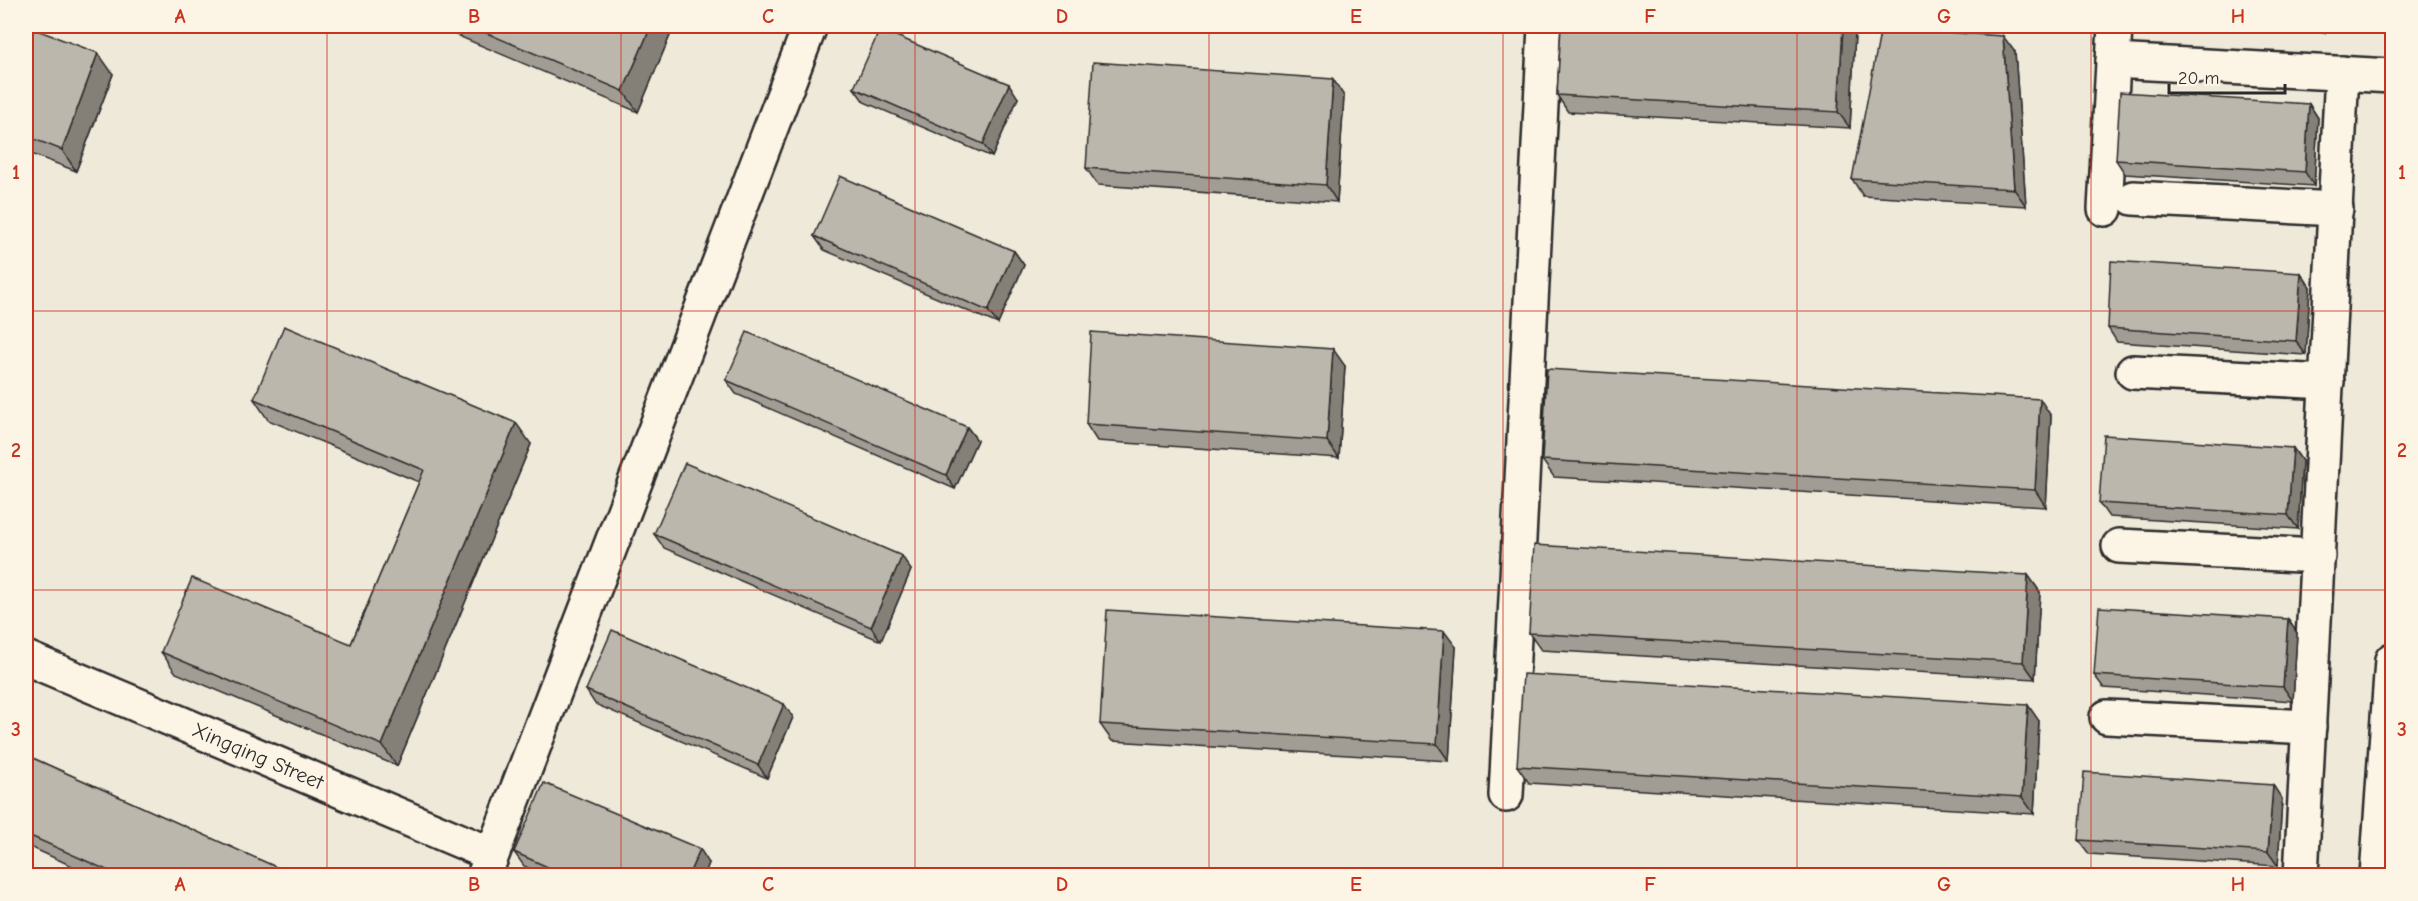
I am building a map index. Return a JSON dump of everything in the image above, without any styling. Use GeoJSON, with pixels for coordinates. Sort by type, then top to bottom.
{"type":"FeatureCollection","features":[{"type":"Feature","properties":{"kind":"street"},"geometry":{"type":"LineString","coordinates":[[488,865],[810,26]]}},
{"type":"Feature","properties":{"kind":"street"},"geometry":{"type":"LineString","coordinates":[[1506,795],[1545,26]]}},
{"type":"Feature","properties":{"kind":"street"},"geometry":{"type":"LineString","coordinates":[[2115,26],[2113,61],[2119,203],[2336,209]]}},
{"type":"Feature","properties":{"kind":"street"},"geometry":{"type":"LineString","coordinates":[[2113,61],[2392,76]]}},
{"type":"Feature","properties":{"kind":"street"},"geometry":{"type":"LineString","coordinates":[[2301,876],[2343,73]]}},
{"type":"Feature","properties":{"kind":"street"},"geometry":{"type":"LineString","coordinates":[[2133,372],[2327,382]]}},
{"type":"Feature","properties":{"kind":"street"},"geometry":{"type":"LineString","coordinates":[[2119,546],[2318,556]]}},
{"type":"Feature","properties":{"kind":"street","name":"Xingqing Street"},"geometry":{"type":"LineString","coordinates":[[26,658],[488,865]]}},
{"type":"Feature","properties":{"kind":"street"},"geometry":{"type":"LineString","coordinates":[[2378,876],[2392,660]]}},
{"type":"Feature","properties":{"kind":"street"},"geometry":{"type":"LineString","coordinates":[[2107,717],[2309,727]]}},
{"type":"Feature","properties":{"kind":"building"},"geometry":{"type":"Polygon","coordinates":[[[26,26],[98,53],[62,150],[26,136],[26,26]]]}},
{"type":"Feature","properties":{"kind":"building"},"geometry":{"type":"Polygon","coordinates":[[[470,26],[651,26],[623,91],[470,26]]]}},
{"type":"Feature","properties":{"kind":"building"},"geometry":{"type":"Polygon","coordinates":[[[1561,26],[1843,26],[1838,112],[1557,95],[1561,26]]]}},
{"type":"Feature","properties":{"kind":"building"},"geometry":{"type":"Polygon","coordinates":[[[1881,28],[2003,36],[2014,189],[1852,179],[1881,28]]]}},
{"type":"Feature","properties":{"kind":"building"},"geometry":{"type":"Polygon","coordinates":[[[880,29],[1009,84],[983,144],[854,88],[880,29]]]}},
{"type":"Feature","properties":{"kind":"building"},"geometry":{"type":"Polygon","coordinates":[[[1093,62],[1333,79],[1326,185],[1086,168],[1093,62]]]}},
{"type":"Feature","properties":{"kind":"building"},"geometry":{"type":"Polygon","coordinates":[[[2120,92],[2309,104],[2305,172],[2116,160],[2120,92]]]}},
{"type":"Feature","properties":{"kind":"building"},"geometry":{"type":"Polygon","coordinates":[[[840,176],[1014,251],[988,311],[814,236],[840,176]]]}},
{"type":"Feature","properties":{"kind":"building"},"geometry":{"type":"Polygon","coordinates":[[[2111,261],[2301,273],[2296,341],[2108,328],[2111,261]]]}},
{"type":"Feature","properties":{"kind":"building"},"geometry":{"type":"Polygon","coordinates":[[[284,326],[516,423],[382,745],[161,652],[192,578],[351,644],[424,470],[254,399],[284,326]]]}},
{"type":"Feature","properties":{"kind":"building"},"geometry":{"type":"Polygon","coordinates":[[[747,332],[967,427],[946,475],[726,380],[747,332]]]}},
{"type":"Feature","properties":{"kind":"building"},"geometry":{"type":"Polygon","coordinates":[[[1091,332],[1333,349],[1327,441],[1086,424],[1091,332]]]}},
{"type":"Feature","properties":{"kind":"building"},"geometry":{"type":"Polygon","coordinates":[[[1547,369],[2040,399],[2035,490],[1542,460],[1547,369]]]}},
{"type":"Feature","properties":{"kind":"building"},"geometry":{"type":"Polygon","coordinates":[[[2104,435],[2293,448],[2288,515],[2099,503],[2104,435]]]}},
{"type":"Feature","properties":{"kind":"building"},"geometry":{"type":"Polygon","coordinates":[[[685,463],[902,556],[871,627],[654,534],[685,463]]]}},
{"type":"Feature","properties":{"kind":"building"},"geometry":{"type":"Polygon","coordinates":[[[1534,545],[2028,575],[2023,662],[1529,633],[1534,545]]]}},
{"type":"Feature","properties":{"kind":"building"},"geometry":{"type":"Polygon","coordinates":[[[2099,607],[2288,619],[2283,687],[2094,675],[2099,607]]]}},
{"type":"Feature","properties":{"kind":"building"},"geometry":{"type":"Polygon","coordinates":[[[1107,610],[1444,631],[1437,744],[1100,724],[1107,610]]]}},
{"type":"Feature","properties":{"kind":"building"},"geometry":{"type":"Polygon","coordinates":[[[612,630],[784,704],[758,765],[586,690],[612,630]]]}},
{"type":"Feature","properties":{"kind":"building"},"geometry":{"type":"Polygon","coordinates":[[[1523,674],[2028,705],[2022,797],[1517,766],[1523,674]]]}},
{"type":"Feature","properties":{"kind":"building"},"geometry":{"type":"Polygon","coordinates":[[[26,755],[296,876],[120,876],[26,834],[26,755]]]}},
{"type":"Feature","properties":{"kind":"building"},"geometry":{"type":"Polygon","coordinates":[[[2084,772],[2273,785],[2268,852],[2079,840],[2084,772]]]}},
{"type":"Feature","properties":{"kind":"building"},"geometry":{"type":"Polygon","coordinates":[[[544,783],[700,849],[688,876],[568,876],[514,852],[544,783]]]}}]}
